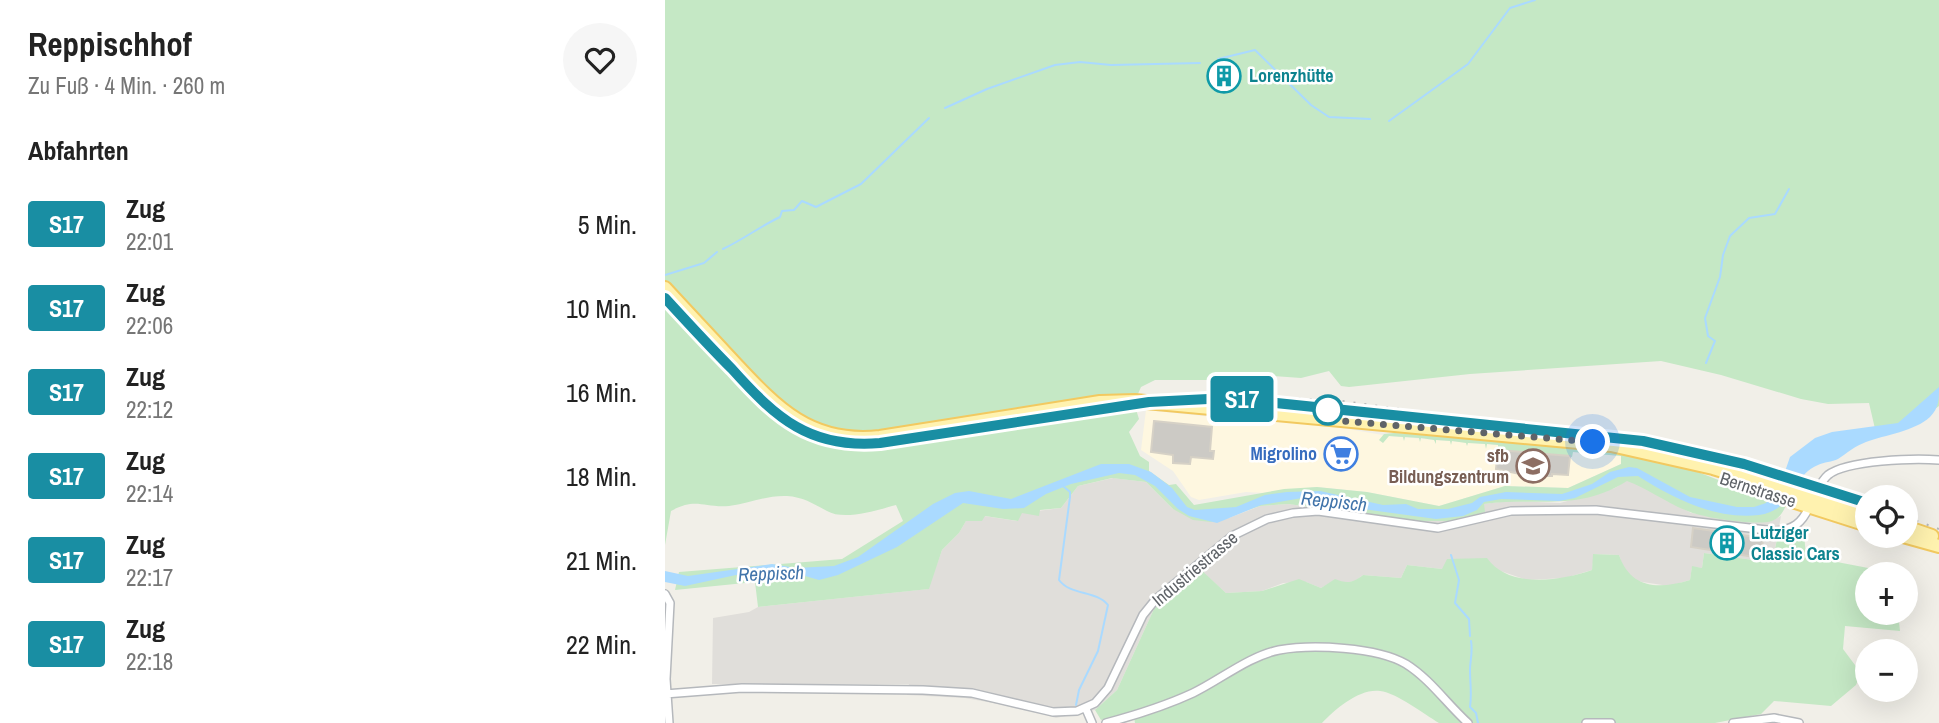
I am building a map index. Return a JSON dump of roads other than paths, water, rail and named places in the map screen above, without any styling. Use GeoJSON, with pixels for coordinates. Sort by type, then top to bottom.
{"type":"FeatureCollection","features":[{"type":"Feature","properties":{"kind":"main road","name":"Bernstrasse"},"geometry":{"type":"LineString","coordinates":[[665,288],[777,407],[814,429],[845,437],[880,437],[1127,400],[1593,442],[1637,449],[1793,497],[1855,520]]}},
{"type":"Feature","properties":{"kind":"main road","name":"Bernstrasse"},"geometry":{"type":"LineString","coordinates":[[1811,503],[1855,512]]}},
{"type":"Feature","properties":{"kind":"main road"},"geometry":{"type":"LineString","coordinates":[[1918,531],[1939,538]]}},
{"type":"Feature","properties":{"kind":"main road"},"geometry":{"type":"LineString","coordinates":[[1918,540],[1939,546]]}},
{"type":"Feature","properties":{"kind":"street","name":"Industriestrasse"},"geometry":{"type":"LineString","coordinates":[[1086,709],[1108,688],[1143,615],[1156,599],[1233,536],[1285,514],[1318,511],[1438,528],[1525,509],[1596,510],[1775,531],[1796,526],[1826,477],[1837,470],[1910,458],[1939,460]]}},
{"type":"Feature","properties":{"kind":"street"},"geometry":{"type":"LineString","coordinates":[[667,596],[666,694],[669,723]]}},
{"type":"Feature","properties":{"kind":"street"},"geometry":{"type":"LineString","coordinates":[[1106,723],[1149,711],[1193,693],[1278,650],[1319,649],[1366,650],[1398,660],[1425,680],[1468,723]]}},
{"type":"Feature","properties":{"kind":"street"},"geometry":{"type":"LineString","coordinates":[[666,694],[743,688],[972,693],[1053,712],[1067,713],[1086,709],[1092,723]]}},
{"type":"Feature","properties":{"kind":"street"},"geometry":{"type":"LineString","coordinates":[[1733,723],[1768,718],[1799,723]]}},
{"type":"Feature","properties":{"kind":"street"},"geometry":{"type":"LineString","coordinates":[[1586,723],[1611,723]]}},
{"type":"Feature","properties":{"kind":"water","name":"Reppisch"},"geometry":{"type":"Polygon","coordinates":[[[1939,387],[1937,407],[1924,422],[1866,442],[1838,459],[1809,470],[1780,507],[1759,515],[1726,514],[1695,506],[1638,476],[1618,477],[1575,498],[1559,501],[1501,499],[1484,502],[1477,510],[1463,516],[1436,519],[1348,507],[1321,498],[1308,497],[1261,505],[1217,523],[1189,516],[1155,486],[1135,475],[1119,473],[1071,484],[1046,494],[1024,508],[1003,509],[963,503],[897,547],[838,575],[819,580],[805,576],[736,575],[685,586],[665,582],[665,571],[688,576],[772,564],[796,568],[834,566],[858,557],[933,504],[955,493],[969,491],[1011,499],[1101,464],[1129,464],[1151,472],[1172,488],[1187,507],[1195,510],[1236,507],[1265,495],[1320,491],[1383,505],[1406,504],[1418,509],[1448,509],[1472,503],[1480,497],[1506,492],[1562,494],[1592,484],[1610,472],[1629,467],[1637,468],[1690,497],[1737,507],[1754,507],[1766,503],[1782,480],[1790,457],[1815,438],[1832,432],[1898,423],[1939,387]]]}},
{"type":"Feature","properties":{"kind":"waterway"},"geometry":{"type":"LineString","coordinates":[[1389,121],[1468,64],[1510,8],[1535,0]]}},
{"type":"Feature","properties":{"kind":"waterway"},"geometry":{"type":"LineString","coordinates":[[1218,59],[1255,50],[1311,105],[1329,117],[1370,119]]}},
{"type":"Feature","properties":{"kind":"waterway"},"geometry":{"type":"LineString","coordinates":[[945,108],[987,89],[1055,65],[1080,62],[1111,65],[1200,63]]}},
{"type":"Feature","properties":{"kind":"waterway"},"geometry":{"type":"LineString","coordinates":[[723,249],[780,217],[782,211],[794,210],[802,201],[816,207],[861,184],[929,118]]}},
{"type":"Feature","properties":{"kind":"waterway"},"geometry":{"type":"LineString","coordinates":[[1706,363],[1715,341],[1708,336],[1705,318],[1720,277],[1723,255],[1730,236],[1749,218],[1775,214],[1789,189]]}},
{"type":"Feature","properties":{"kind":"waterway"},"geometry":{"type":"LineString","coordinates":[[665,275],[704,263],[717,252]]}},
{"type":"Feature","properties":{"kind":"waterway"},"geometry":{"type":"LineString","coordinates":[[1063,486],[1070,492],[1070,497],[1059,580],[1070,589],[1097,597],[1108,605],[1098,651],[1079,690],[1076,705]]}},
{"type":"Feature","properties":{"kind":"waterway"},"geometry":{"type":"LineString","coordinates":[[1451,555],[1459,580],[1455,603],[1469,619],[1470,636]]}},
{"type":"Feature","properties":{"kind":"waterway"},"geometry":{"type":"LineString","coordinates":[[1471,641],[1470,707],[1476,713],[1478,723]]}},
{"type":"Feature","properties":{"kind":"railway"},"geometry":{"type":"LineString","coordinates":[[665,298],[780,416],[796,427],[834,441],[880,443],[1149,402],[1228,396],[1336,400],[1553,430]]}},
{"type":"Feature","properties":{"kind":"railway"},"geometry":{"type":"LineString","coordinates":[[1297,407],[1380,415]]}},
{"type":"Feature","properties":{"kind":"railway"},"geometry":{"type":"LineString","coordinates":[[1544,429],[1668,447],[1788,477],[1855,499]]}},
{"type":"Feature","properties":{"kind":"railway"},"geometry":{"type":"LineString","coordinates":[[1918,521],[1939,529]]}},
{"type":"Feature","properties":{"kind":"train","name":"S17"},"geometry":{"type":"LineString","coordinates":[[665,298],[775,414],[811,435],[835,442],[880,443],[1149,402],[1228,398],[1295,407],[1571,431],[1664,444],[1783,475],[1855,499]]}},
{"type":"Feature","properties":{"kind":"place","name":"Lorenzhütte"},"geometry":{"type":"Point","coordinates":[1224,76]}},
{"type":"Feature","properties":{"kind":"place","name":"Migrolino"},"geometry":{"type":"Point","coordinates":[1341,454]}},
{"type":"Feature","properties":{"kind":"place","name":"sfb Bildungszentrum"},"geometry":{"type":"Point","coordinates":[1533,466]}},
{"type":"Feature","properties":{"kind":"place","name":"Lutziger Classic Cars"},"geometry":{"type":"Point","coordinates":[1727,543]}}]}
